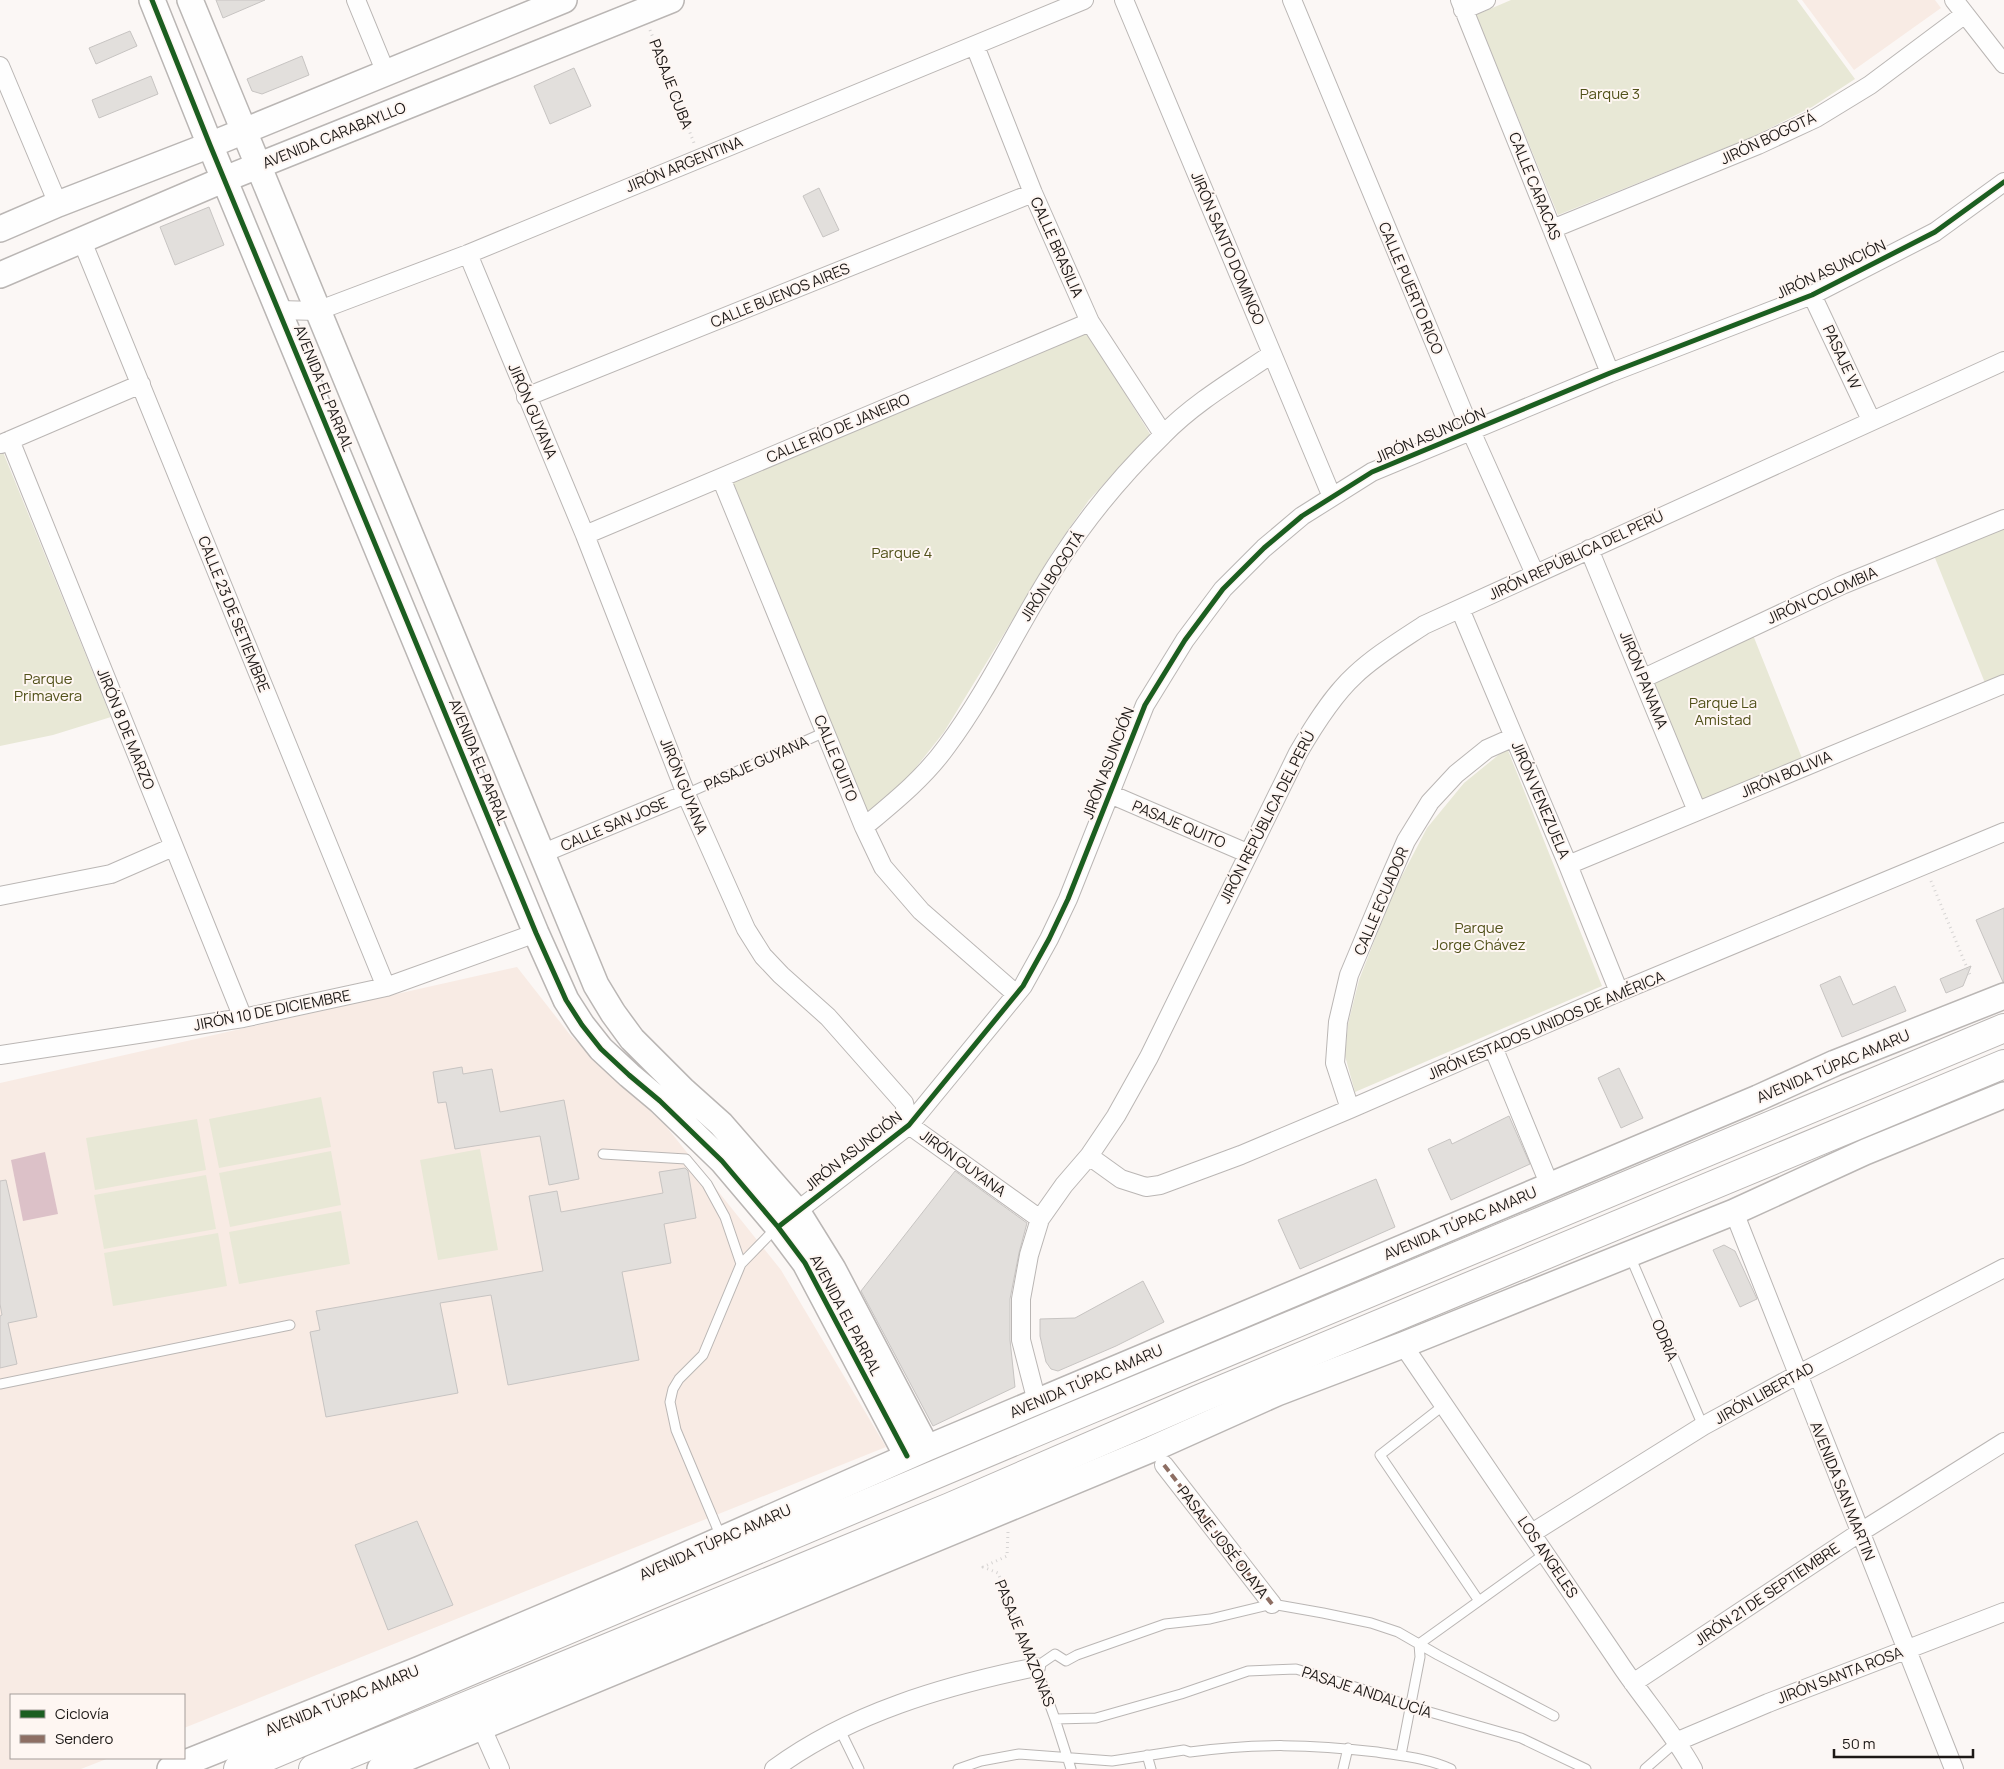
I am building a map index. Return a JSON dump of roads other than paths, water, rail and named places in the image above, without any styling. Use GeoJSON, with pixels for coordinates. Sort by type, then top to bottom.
{"type":"FeatureCollection","features":[{"type":"Feature","properties":{"kind":"highway","name":"AVENIDA TÚPAC AMARU"},"geometry":{"type":"LineString","coordinates":[[238,1769],[1055,1424],[2004,1028]]}},
{"type":"Feature","properties":{"kind":"highway"},"geometry":{"type":"LineString","coordinates":[[313,1769],[940,1510],[1199,1399],[2004,1064]]}},
{"type":"Feature","properties":{"kind":"main road","name":"AVENIDA EL PARRAL"},"geometry":{"type":"LineString","coordinates":[[152,0],[210,145],[536,933],[566,1000],[582,1025],[601,1049],[787,1219]]}},
{"type":"Feature","properties":{"kind":"main road","name":"AVENIDA EL PARRAL"},"geometry":{"type":"LineString","coordinates":[[190,0],[596,985],[632,1039],[682,1090],[720,1124],[787,1219],[806,1263],[917,1452]]}},
{"type":"Feature","properties":{"kind":"main road"},"geometry":{"type":"LineString","coordinates":[[0,229],[58,204],[386,74],[564,0]]}},
{"type":"Feature","properties":{"kind":"main road","name":"AVENIDA CARABAYLLO"},"geometry":{"type":"LineString","coordinates":[[0,275],[225,179],[671,0]]}},
{"type":"Feature","properties":{"kind":"main road","name":"AVENIDA TÚPAC AMARU"},"geometry":{"type":"LineString","coordinates":[[170,1769],[429,1665],[917,1452],[1758,1098],[1835,1063],[2004,996]]}},
{"type":"Feature","properties":{"kind":"main road"},"geometry":{"type":"LineString","coordinates":[[380,1769],[1152,1449],[1277,1393],[1403,1345],[1734,1212],[1865,1152],[2004,1095]]}},
{"type":"Feature","properties":{"kind":"street"},"geometry":{"type":"LineString","coordinates":[[356,0],[386,74]]}},
{"type":"Feature","properties":{"kind":"street","name":"JIRÓN ARGENTINA"},"geometry":{"type":"LineString","coordinates":[[279,310],[317,311],[468,254],[1084,0]]}},
{"type":"Feature","properties":{"kind":"street","name":"JIRÓN SANTO DOMINGO"},"geometry":{"type":"LineString","coordinates":[[1124,0],[1332,497]]}},
{"type":"Feature","properties":{"kind":"street","name":"CALLE PUERTO RICO"},"geometry":{"type":"LineString","coordinates":[[1292,0],[1471,431],[1535,574]]}},
{"type":"Feature","properties":{"kind":"street"},"geometry":{"type":"LineString","coordinates":[[1461,5],[1486,0]]}},
{"type":"Feature","properties":{"kind":"street","name":"CALLE CARACAS"},"geometry":{"type":"LineString","coordinates":[[1461,5],[1610,373]]}},
{"type":"Feature","properties":{"kind":"street"},"geometry":{"type":"LineString","coordinates":[[1960,7],[2004,64]]}},
{"type":"Feature","properties":{"kind":"street","name":"JIRÓN BOGOTÁ"},"geometry":{"type":"LineString","coordinates":[[1552,229],[1758,145],[1816,118],[1870,85],[1960,7]]}},
{"type":"Feature","properties":{"kind":"street","name":"CALLE BRASILIA"},"geometry":{"type":"LineString","coordinates":[[975,46],[1033,193],[1090,322],[1163,434]]}},
{"type":"Feature","properties":{"kind":"street"},"geometry":{"type":"LineString","coordinates":[[1,73],[58,204]]}},
{"type":"Feature","properties":{"kind":"street","name":"JIRÓN ASUNCIÓN"},"geometry":{"type":"LineString","coordinates":[[787,1219],[909,1125],[1023,986],[1045,947],[1068,899],[1144,705],[1185,640],[1223,589],[1264,548],[1302,516],[1372,472],[1610,373],[1812,295],[1934,232],[2004,182]]}},
{"type":"Feature","properties":{"kind":"street","name":"CALLE BUENOS AIRES"},"geometry":{"type":"LineString","coordinates":[[526,397],[1033,193]]}},
{"type":"Feature","properties":{"kind":"street","name":"CALLE 23 DE SETIEMBRE"},"geometry":{"type":"LineString","coordinates":[[82,241],[386,987]]}},
{"type":"Feature","properties":{"kind":"street","name":"JIRÓN GUYANA"},"geometry":{"type":"LineString","coordinates":[[468,254],[526,397],[586,535],[686,794],[742,920],[763,956],[780,975],[828,1017],[885,1081],[904,1103],[909,1125],[1040,1219]]}},
{"type":"Feature","properties":{"kind":"street","name":"PASAJE W"},"geometry":{"type":"LineString","coordinates":[[1812,295],[1871,420]]}},
{"type":"Feature","properties":{"kind":"street","name":"CALLE RÍO DE JANEIRO"},"geometry":{"type":"LineString","coordinates":[[586,535],[1090,322]]}},
{"type":"Feature","properties":{"kind":"street","name":"JIRÓN BOGOTÁ"},"geometry":{"type":"LineString","coordinates":[[864,827],[909,790],[947,746],[978,700],[1060,560],[1098,507],[1163,434],[1206,399],[1272,354]]}},
{"type":"Feature","properties":{"kind":"street","name":"JIRÓN REPÚBLICA DEL PERÚ"},"geometry":{"type":"LineString","coordinates":[[1037,1402],[1021,1340],[1021,1300],[1029,1255],[1040,1219],[1064,1185],[1089,1156],[1116,1116],[1149,1057],[1298,753],[1317,721],[1354,676],[1388,649],[1424,625],[2004,361]]}},
{"type":"Feature","properties":{"kind":"street"},"geometry":{"type":"LineString","coordinates":[[5,442],[141,384]]}},
{"type":"Feature","properties":{"kind":"street","name":"JIRÓN 8 DE MARZO"},"geometry":{"type":"LineString","coordinates":[[5,442],[243,1018]]}},
{"type":"Feature","properties":{"kind":"street","name":"CALLE QUITO"},"geometry":{"type":"LineString","coordinates":[[721,478],[864,827],[883,867],[921,911],[1016,994]]}},
{"type":"Feature","properties":{"kind":"street","name":"JIRÓN COLOMBIA"},"geometry":{"type":"LineString","coordinates":[[1644,678],[1842,585],[2004,518]]}},
{"type":"Feature","properties":{"kind":"street","name":"JIRÓN PANAMA"},"geometry":{"type":"LineString","coordinates":[[1589,549],[1644,678],[1697,811]]}},
{"type":"Feature","properties":{"kind":"street","name":"JIRÓN VENEZUELA"},"geometry":{"type":"LineString","coordinates":[[1460,609],[1568,865],[1619,992]]}},
{"type":"Feature","properties":{"kind":"street","name":"JIRÓN BOLIVIA"},"geometry":{"type":"LineString","coordinates":[[1568,865],[2004,684]]}},
{"type":"Feature","properties":{"kind":"street","name":"CALLE ECUADOR"},"geometry":{"type":"LineString","coordinates":[[1350,1109],[1335,1063],[1338,1022],[1349,975],[1406,841],[1430,802],[1456,774],[1487,749],[1514,737]]}},
{"type":"Feature","properties":{"kind":"street","name":"CALLE SAN JOSE"},"geometry":{"type":"LineString","coordinates":[[541,854],[686,794]]}},
{"type":"Feature","properties":{"kind":"street","name":"PASAJE QUITO"},"geometry":{"type":"LineString","coordinates":[[1110,794],[1248,853]]}},
{"type":"Feature","properties":{"kind":"street","name":"JIRÓN ESTADOS UNIDOS DE AMÉRICA"},"geometry":{"type":"LineString","coordinates":[[1089,1156],[1121,1179],[1146,1187],[1160,1185],[1241,1155],[1619,992],[2004,832]]}},
{"type":"Feature","properties":{"kind":"street"},"geometry":{"type":"LineString","coordinates":[[0,896],[111,874],[173,847]]}},
{"type":"Feature","properties":{"kind":"street","name":"JIRÓN 10 DE DICIEMBRE"},"geometry":{"type":"LineString","coordinates":[[0,1054],[243,1018],[386,987],[536,933]]}},
{"type":"Feature","properties":{"kind":"street"},"geometry":{"type":"LineString","coordinates":[[1493,1047],[1550,1186]]}},
{"type":"Feature","properties":{"kind":"street","name":"AVENIDA SAN MARTIN"},"geometry":{"type":"LineString","coordinates":[[1734,1212],[1859,1533],[1908,1650],[1954,1769]]}},
{"type":"Feature","properties":{"kind":"street","name":"JIRÓN LIBERTAD"},"geometry":{"type":"LineString","coordinates":[[1532,1532],[1703,1426],[1797,1374],[2004,1268]]}},
{"type":"Feature","properties":{"kind":"street","name":"LOS ANGELES"},"geometry":{"type":"LineString","coordinates":[[1403,1345],[1633,1683],[1678,1741],[1693,1769]]}},
{"type":"Feature","properties":{"kind":"street","name":"JIRÓN 21 DE SEPTIEMBRE"},"geometry":{"type":"LineString","coordinates":[[1633,1683],[1859,1533],[2004,1442]]}},
{"type":"Feature","properties":{"kind":"street","name":"PASAJE JOSÉ OLAYA"},"geometry":{"type":"LineString","coordinates":[[1164,1465],[1272,1604]]}},
{"type":"Feature","properties":{"kind":"street","name":"JIRÓN SANTA ROSA"},"geometry":{"type":"LineString","coordinates":[[1678,1741],[1768,1702],[2004,1612]]}},
{"type":"Feature","properties":{"kind":"street"},"geometry":{"type":"LineString","coordinates":[[774,1769],[826,1735],[874,1714],[936,1691],[1036,1667]]}},
{"type":"Feature","properties":{"kind":"street"},"geometry":{"type":"LineString","coordinates":[[481,1726],[500,1769]]}},
{"type":"Feature","properties":{"kind":"lane","name":"PASAJE GUYANA"},"geometry":{"type":"LineString","coordinates":[[686,794],[825,732]]}},
{"type":"Feature","properties":{"kind":"lane"},"geometry":{"type":"LineString","coordinates":[[603,1154],[686,1159],[707,1184],[725,1218],[741,1264]]}},
{"type":"Feature","properties":{"kind":"lane"},"geometry":{"type":"LineString","coordinates":[[722,1538],[676,1430],[670,1402],[673,1389],[679,1379],[703,1355],[741,1264],[787,1219]]}},
{"type":"Feature","properties":{"kind":"lane","name":"ODRIA"},"geometry":{"type":"LineString","coordinates":[[1629,1254],[1703,1426]]}},
{"type":"Feature","properties":{"kind":"lane"},"geometry":{"type":"LineString","coordinates":[[0,1384],[290,1325]]}},
{"type":"Feature","properties":{"kind":"lane"},"geometry":{"type":"LineString","coordinates":[[1444,1406],[1380,1455],[1479,1601]]}},
{"type":"Feature","properties":{"kind":"lane"},"geometry":{"type":"LineString","coordinates":[[1401,1755],[1412,1707],[1420,1658],[1419,1644],[1546,1553]]}},
{"type":"Feature","properties":{"kind":"lane"},"geometry":{"type":"LineString","coordinates":[[1036,1667],[1055,1654],[1066,1661],[1077,1655],[1165,1624],[1210,1619],[1272,1604]]}},
{"type":"Feature","properties":{"kind":"lane","name":"PASAJE JOSÉ OLAYA"},"geometry":{"type":"LineString","coordinates":[[1272,1604],[1323,1612],[1371,1623],[1398,1632],[1554,1716]]}},
{"type":"Feature","properties":{"kind":"lane","name":"PASAJE AMAZONAS"},"geometry":{"type":"LineString","coordinates":[[1036,1667],[1071,1769]]}},
{"type":"Feature","properties":{"kind":"lane","name":"PASAJE ANDALUCÍA"},"geometry":{"type":"LineString","coordinates":[[1055,1719],[1096,1718],[1181,1694],[1248,1671],[1296,1669],[1365,1690],[1412,1707],[1521,1738],[1586,1769]]}},
{"type":"Feature","properties":{"kind":"lane"},"geometry":{"type":"LineString","coordinates":[[840,1730],[859,1769]]}},
{"type":"Feature","properties":{"kind":"lane"},"geometry":{"type":"LineString","coordinates":[[1645,1769],[1678,1741]]}},
{"type":"Feature","properties":{"kind":"lane"},"geometry":{"type":"LineString","coordinates":[[958,1769],[981,1761],[1019,1754],[1112,1761],[1184,1750],[1190,1752],[1235,1746],[1280,1744],[1348,1748],[1401,1755],[1426,1760],[1449,1768]]}},
{"type":"Feature","properties":{"kind":"lane"},"geometry":{"type":"LineString","coordinates":[[1343,1769],[1348,1748]]}},
{"type":"Feature","properties":{"kind":"lane"},"geometry":{"type":"LineString","coordinates":[[1147,1755],[1151,1769]]}},
{"type":"Feature","properties":{"kind":"park label","name":"Parque 3"},"geometry":{"type":"Point","coordinates":[1610,93]}},
{"type":"Feature","properties":{"kind":"park label","name":"Parque 4"},"geometry":{"type":"Point","coordinates":[902,552]}},
{"type":"Feature","properties":{"kind":"park label","name":"Parque Primavera"},"geometry":{"type":"Point","coordinates":[48,686]}},
{"type":"Feature","properties":{"kind":"park label","name":"Parque La Amistad"},"geometry":{"type":"Point","coordinates":[1723,710]}},
{"type":"Feature","properties":{"kind":"park label","name":"Parque Jorge Chávez"},"geometry":{"type":"Point","coordinates":[1479,936]}}]}
